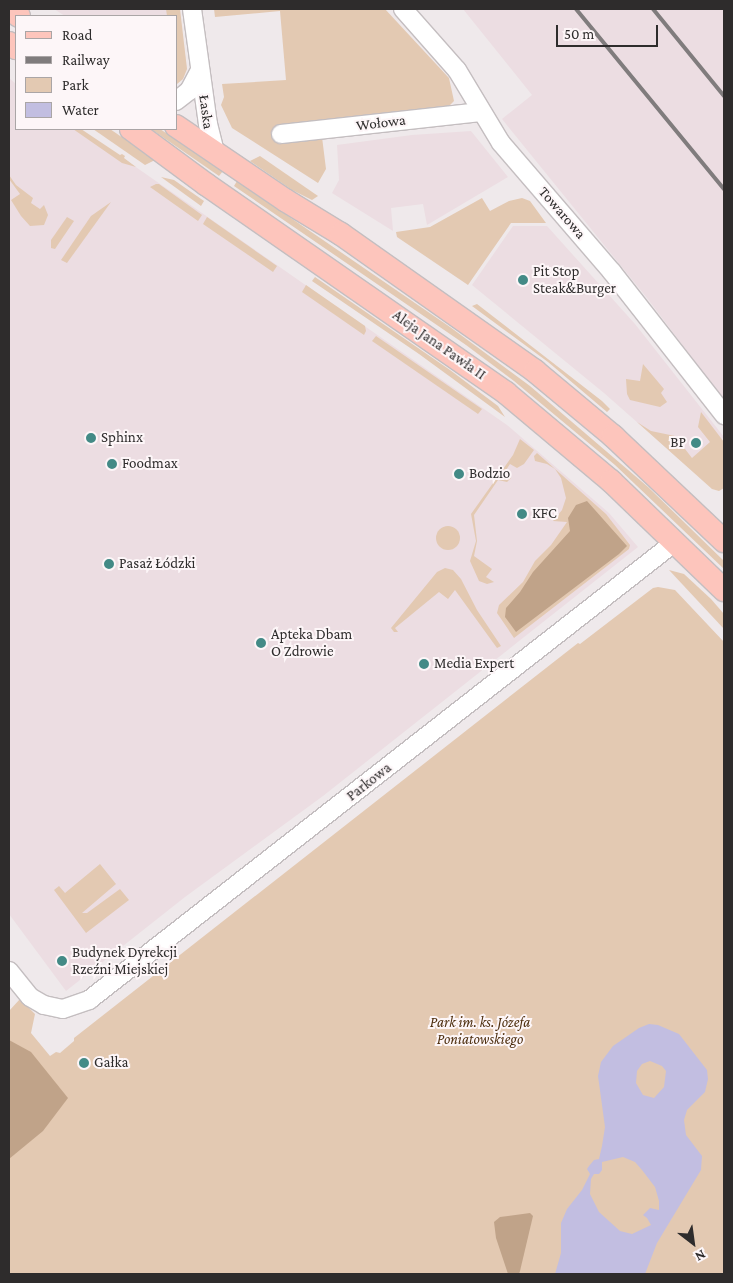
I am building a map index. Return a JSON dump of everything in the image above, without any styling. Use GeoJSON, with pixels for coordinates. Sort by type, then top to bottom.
{"type":"FeatureCollection","features":[{"type":"Feature","properties":{"kind":"main road"},"geometry":{"type":"LineString","coordinates":[[178,127],[285,200],[348,239],[534,371],[613,436],[724,541]]}},
{"type":"Feature","properties":{"kind":"main road","name":"Aleja Jana Pawła II"},"geometry":{"type":"LineString","coordinates":[[132,130],[207,185],[506,393],[611,481],[724,590]]}},
{"type":"Feature","properties":{"kind":"street","name":"Łaska"},"geometry":{"type":"LineString","coordinates":[[192,9],[210,136],[215,153]]}},
{"type":"Feature","properties":{"kind":"street","name":"Towarowa"},"geometry":{"type":"LineString","coordinates":[[403,9],[457,70],[501,143],[607,265],[724,414]]}},
{"type":"Feature","properties":{"kind":"street","name":"Łaska"},"geometry":{"type":"LineString","coordinates":[[178,100],[190,91],[200,70]]}},
{"type":"Feature","properties":{"kind":"street","name":"Wołowa"},"geometry":{"type":"LineString","coordinates":[[281,134],[481,112]]}},
{"type":"Feature","properties":{"kind":"street","name":"Parkowa"},"geometry":{"type":"LineString","coordinates":[[9,971],[34,1001],[57,1009],[71,1008],[89,1000],[676,542]]}},
{"type":"Feature","properties":{"kind":"shaded area"},"geometry":{"type":"Polygon","coordinates":[[[54,9],[179,9],[187,69],[183,79],[178,83],[178,15],[63,15],[54,9]]]}},
{"type":"Feature","properties":{"kind":"shaded area"},"geometry":{"type":"Polygon","coordinates":[[[463,9],[724,9],[724,400],[647,298],[502,119],[532,95],[463,9]]]}},
{"type":"Feature","properties":{"kind":"shaded area"},"geometry":{"type":"Polygon","coordinates":[[[9,78],[15,83],[15,130],[82,130],[507,425],[609,513],[638,547],[323,796],[185,897],[66,991],[9,914],[9,78]]]}},
{"type":"Feature","properties":{"kind":"shaded area"},"geometry":{"type":"Polygon","coordinates":[[[471,131],[508,177],[427,225],[423,204],[391,208],[393,231],[332,193],[339,180],[337,145],[412,135],[471,131]]]}},
{"type":"Feature","properties":{"kind":"shaded area"},"geometry":{"type":"Polygon","coordinates":[[[513,226],[547,226],[635,324],[724,437],[689,468],[604,393],[472,285],[513,226]]]}},
{"type":"Feature","properties":{"kind":"shaded area"},"geometry":{"type":"Polygon","coordinates":[[[587,501],[627,546],[516,632],[505,617],[506,608],[520,592],[533,572],[570,531],[568,518],[576,505],[587,501]]]}},
{"type":"Feature","properties":{"kind":"shaded area"},"geometry":{"type":"Polygon","coordinates":[[[9,1040],[31,1052],[68,1098],[43,1131],[9,1159],[9,1040]]]}},
{"type":"Feature","properties":{"kind":"shaded area"},"geometry":{"type":"Polygon","coordinates":[[[530,1213],[533,1216],[519,1274],[508,1274],[496,1238],[494,1222],[500,1217],[530,1213]]]}},
{"type":"Feature","properties":{"kind":"green space"},"geometry":{"type":"Polygon","coordinates":[[[166,9],[180,9],[187,69],[183,79],[178,83],[178,15],[167,15],[166,9]]]}},
{"type":"Feature","properties":{"kind":"green space"},"geometry":{"type":"Polygon","coordinates":[[[214,9],[385,9],[449,78],[454,101],[448,107],[322,137],[326,169],[318,183],[232,128],[221,105],[224,97],[222,84],[286,80],[280,11],[215,17],[214,9]]]}},
{"type":"Feature","properties":{"kind":"green space"},"geometry":{"type":"Polygon","coordinates":[[[74,130],[82,130],[120,155],[125,156],[124,158],[136,167],[122,163],[74,130]]]}},
{"type":"Feature","properties":{"kind":"green space"},"geometry":{"type":"Polygon","coordinates":[[[94,130],[111,130],[155,160],[145,165],[94,130]]]}},
{"type":"Feature","properties":{"kind":"green space"},"geometry":{"type":"Polygon","coordinates":[[[152,130],[162,130],[223,171],[219,176],[152,130]]]}},
{"type":"Feature","properties":{"kind":"green space"},"geometry":{"type":"Polygon","coordinates":[[[260,156],[318,196],[312,200],[292,190],[250,161],[260,156]]]}},
{"type":"Feature","properties":{"kind":"green space"},"geometry":{"type":"Polygon","coordinates":[[[9,175],[16,185],[33,198],[31,203],[40,209],[44,205],[48,215],[44,225],[30,226],[21,216],[11,200],[20,194],[9,179],[9,175]]]}},
{"type":"Feature","properties":{"kind":"green space"},"geometry":{"type":"Polygon","coordinates":[[[161,177],[174,180],[204,201],[201,206],[161,177]]]}},
{"type":"Feature","properties":{"kind":"green space"},"geometry":{"type":"Polygon","coordinates":[[[237,181],[450,327],[530,386],[648,487],[724,561],[724,569],[615,465],[514,381],[466,345],[234,186],[237,181]]]}},
{"type":"Feature","properties":{"kind":"green space"},"geometry":{"type":"Polygon","coordinates":[[[159,184],[202,215],[198,221],[150,187],[159,184]]]}},
{"type":"Feature","properties":{"kind":"green space"},"geometry":{"type":"Polygon","coordinates":[[[482,198],[490,211],[509,201],[522,198],[530,201],[546,223],[511,223],[468,285],[397,237],[396,232],[430,227],[482,198]]]}},
{"type":"Feature","properties":{"kind":"green space"},"geometry":{"type":"Polygon","coordinates":[[[111,202],[67,263],[61,260],[91,216],[111,202]]]}},
{"type":"Feature","properties":{"kind":"green space"},"geometry":{"type":"Polygon","coordinates":[[[67,217],[74,221],[55,249],[51,248],[51,240],[67,217]]]}},
{"type":"Feature","properties":{"kind":"green space"},"geometry":{"type":"Polygon","coordinates":[[[207,217],[277,266],[273,272],[203,224],[207,217]]]}},
{"type":"Feature","properties":{"kind":"green space"},"geometry":{"type":"Polygon","coordinates":[[[315,277],[450,370],[498,406],[505,417],[419,354],[312,281],[315,277]]]}},
{"type":"Feature","properties":{"kind":"green space"},"geometry":{"type":"Polygon","coordinates":[[[306,285],[365,326],[366,331],[364,335],[302,292],[306,285]]]}},
{"type":"Feature","properties":{"kind":"green space"},"geometry":{"type":"Polygon","coordinates":[[[477,304],[610,409],[607,412],[548,362],[472,306],[477,304]]]}},
{"type":"Feature","properties":{"kind":"green space"},"geometry":{"type":"Polygon","coordinates":[[[376,336],[482,409],[478,414],[372,341],[376,336]]]}},
{"type":"Feature","properties":{"kind":"green space"},"geometry":{"type":"Polygon","coordinates":[[[643,364],[664,389],[661,393],[667,402],[660,407],[630,400],[627,394],[626,379],[640,381],[643,364]]]}},
{"type":"Feature","properties":{"kind":"green space"},"geometry":{"type":"Polygon","coordinates":[[[701,412],[724,442],[724,488],[719,491],[712,489],[637,422],[651,431],[675,436],[692,458],[710,442],[698,427],[701,412]]]}},
{"type":"Feature","properties":{"kind":"green space"},"geometry":{"type":"Polygon","coordinates":[[[520,439],[534,450],[524,464],[517,468],[510,464],[504,473],[511,478],[507,482],[498,480],[474,515],[477,541],[474,556],[492,569],[486,577],[494,582],[487,584],[479,581],[470,561],[476,541],[471,514],[513,455],[520,439]]]}},
{"type":"Feature","properties":{"kind":"green space"},"geometry":{"type":"Polygon","coordinates":[[[537,453],[606,514],[630,545],[629,549],[514,638],[497,613],[499,605],[523,582],[535,561],[551,545],[567,522],[553,521],[562,510],[566,498],[561,478],[555,469],[547,464],[535,461],[534,456],[537,453]]]}},
{"type":"Feature","properties":{"kind":"green space"},"geometry":{"type":"Polygon","coordinates":[[[448,526],[457,529],[460,538],[457,547],[448,550],[439,547],[436,538],[439,529],[448,526]]]}},
{"type":"Feature","properties":{"kind":"green space"},"geometry":{"type":"Polygon","coordinates":[[[445,568],[453,570],[461,579],[477,610],[501,646],[497,648],[455,590],[448,599],[439,592],[395,628],[398,632],[394,632],[391,628],[437,572],[445,568]]]}},
{"type":"Feature","properties":{"kind":"green space"},"geometry":{"type":"Polygon","coordinates":[[[669,570],[684,574],[711,599],[724,614],[724,629],[669,570]]]}},
{"type":"Feature","properties":{"kind":"green space","name":"Park im. ks. Józefa Poniatowskiego"},"geometry":{"type":"Polygon","coordinates":[[[653,588],[675,590],[724,642],[724,1274],[9,1274],[9,1011],[20,999],[35,1014],[31,1033],[50,1056],[56,1052],[60,1053],[74,1041],[74,1038],[578,643],[580,644],[653,588]]]}},
{"type":"Feature","properties":{"kind":"green space"},"geometry":{"type":"Polygon","coordinates":[[[100,864],[116,884],[82,913],[87,913],[120,889],[129,900],[86,933],[54,890],[59,886],[65,893],[100,864]]]}},
{"type":"Feature","properties":{"kind":"water"},"geometry":{"type":"Polygon","coordinates":[[[649,1024],[658,1025],[679,1034],[707,1070],[708,1079],[705,1092],[687,1110],[684,1120],[686,1135],[702,1156],[701,1170],[657,1243],[645,1274],[555,1274],[561,1253],[561,1223],[567,1209],[582,1190],[590,1174],[587,1169],[594,1160],[599,1159],[602,1146],[605,1127],[598,1076],[601,1062],[613,1046],[639,1028],[649,1024]],[[650,1061],[642,1064],[637,1071],[636,1083],[643,1095],[654,1098],[664,1087],[666,1071],[662,1066],[650,1061]],[[623,1157],[602,1162],[602,1170],[599,1174],[594,1174],[591,1179],[590,1194],[599,1212],[620,1231],[632,1234],[651,1225],[643,1215],[650,1208],[659,1210],[659,1201],[655,1187],[642,1170],[635,1162],[623,1157]]]}},
{"type":"Feature","properties":{"kind":"railway"},"geometry":{"type":"LineString","coordinates":[[576,9],[724,189]]}},
{"type":"Feature","properties":{"kind":"railway"},"geometry":{"type":"LineString","coordinates":[[653,9],[724,96]]}},
{"type":"Feature","properties":{"kind":"place","name":"Pit Stop Steak&Burger"},"geometry":{"type":"Point","coordinates":[523,280]}},
{"type":"Feature","properties":{"kind":"place","name":"Sphinx"},"geometry":{"type":"Point","coordinates":[91,438]}},
{"type":"Feature","properties":{"kind":"place","name":"BP"},"geometry":{"type":"Point","coordinates":[696,443]}},
{"type":"Feature","properties":{"kind":"place","name":"Foodmax"},"geometry":{"type":"Point","coordinates":[112,464]}},
{"type":"Feature","properties":{"kind":"place","name":"Bodzio"},"geometry":{"type":"Point","coordinates":[459,474]}},
{"type":"Feature","properties":{"kind":"place","name":"KFC"},"geometry":{"type":"Point","coordinates":[522,514]}},
{"type":"Feature","properties":{"kind":"place","name":"Pasaż Łódzki"},"geometry":{"type":"Point","coordinates":[109,564]}},
{"type":"Feature","properties":{"kind":"place","name":"Apteka Dbam O Zdrowie"},"geometry":{"type":"Point","coordinates":[261,643]}},
{"type":"Feature","properties":{"kind":"place","name":"Media Expert"},"geometry":{"type":"Point","coordinates":[424,664]}},
{"type":"Feature","properties":{"kind":"place","name":"Budynek Dyrekcji Rzeźni Miejskiej"},"geometry":{"type":"Point","coordinates":[62,961]}},
{"type":"Feature","properties":{"kind":"place","name":"Gałka"},"geometry":{"type":"Point","coordinates":[84,1063]}}]}
